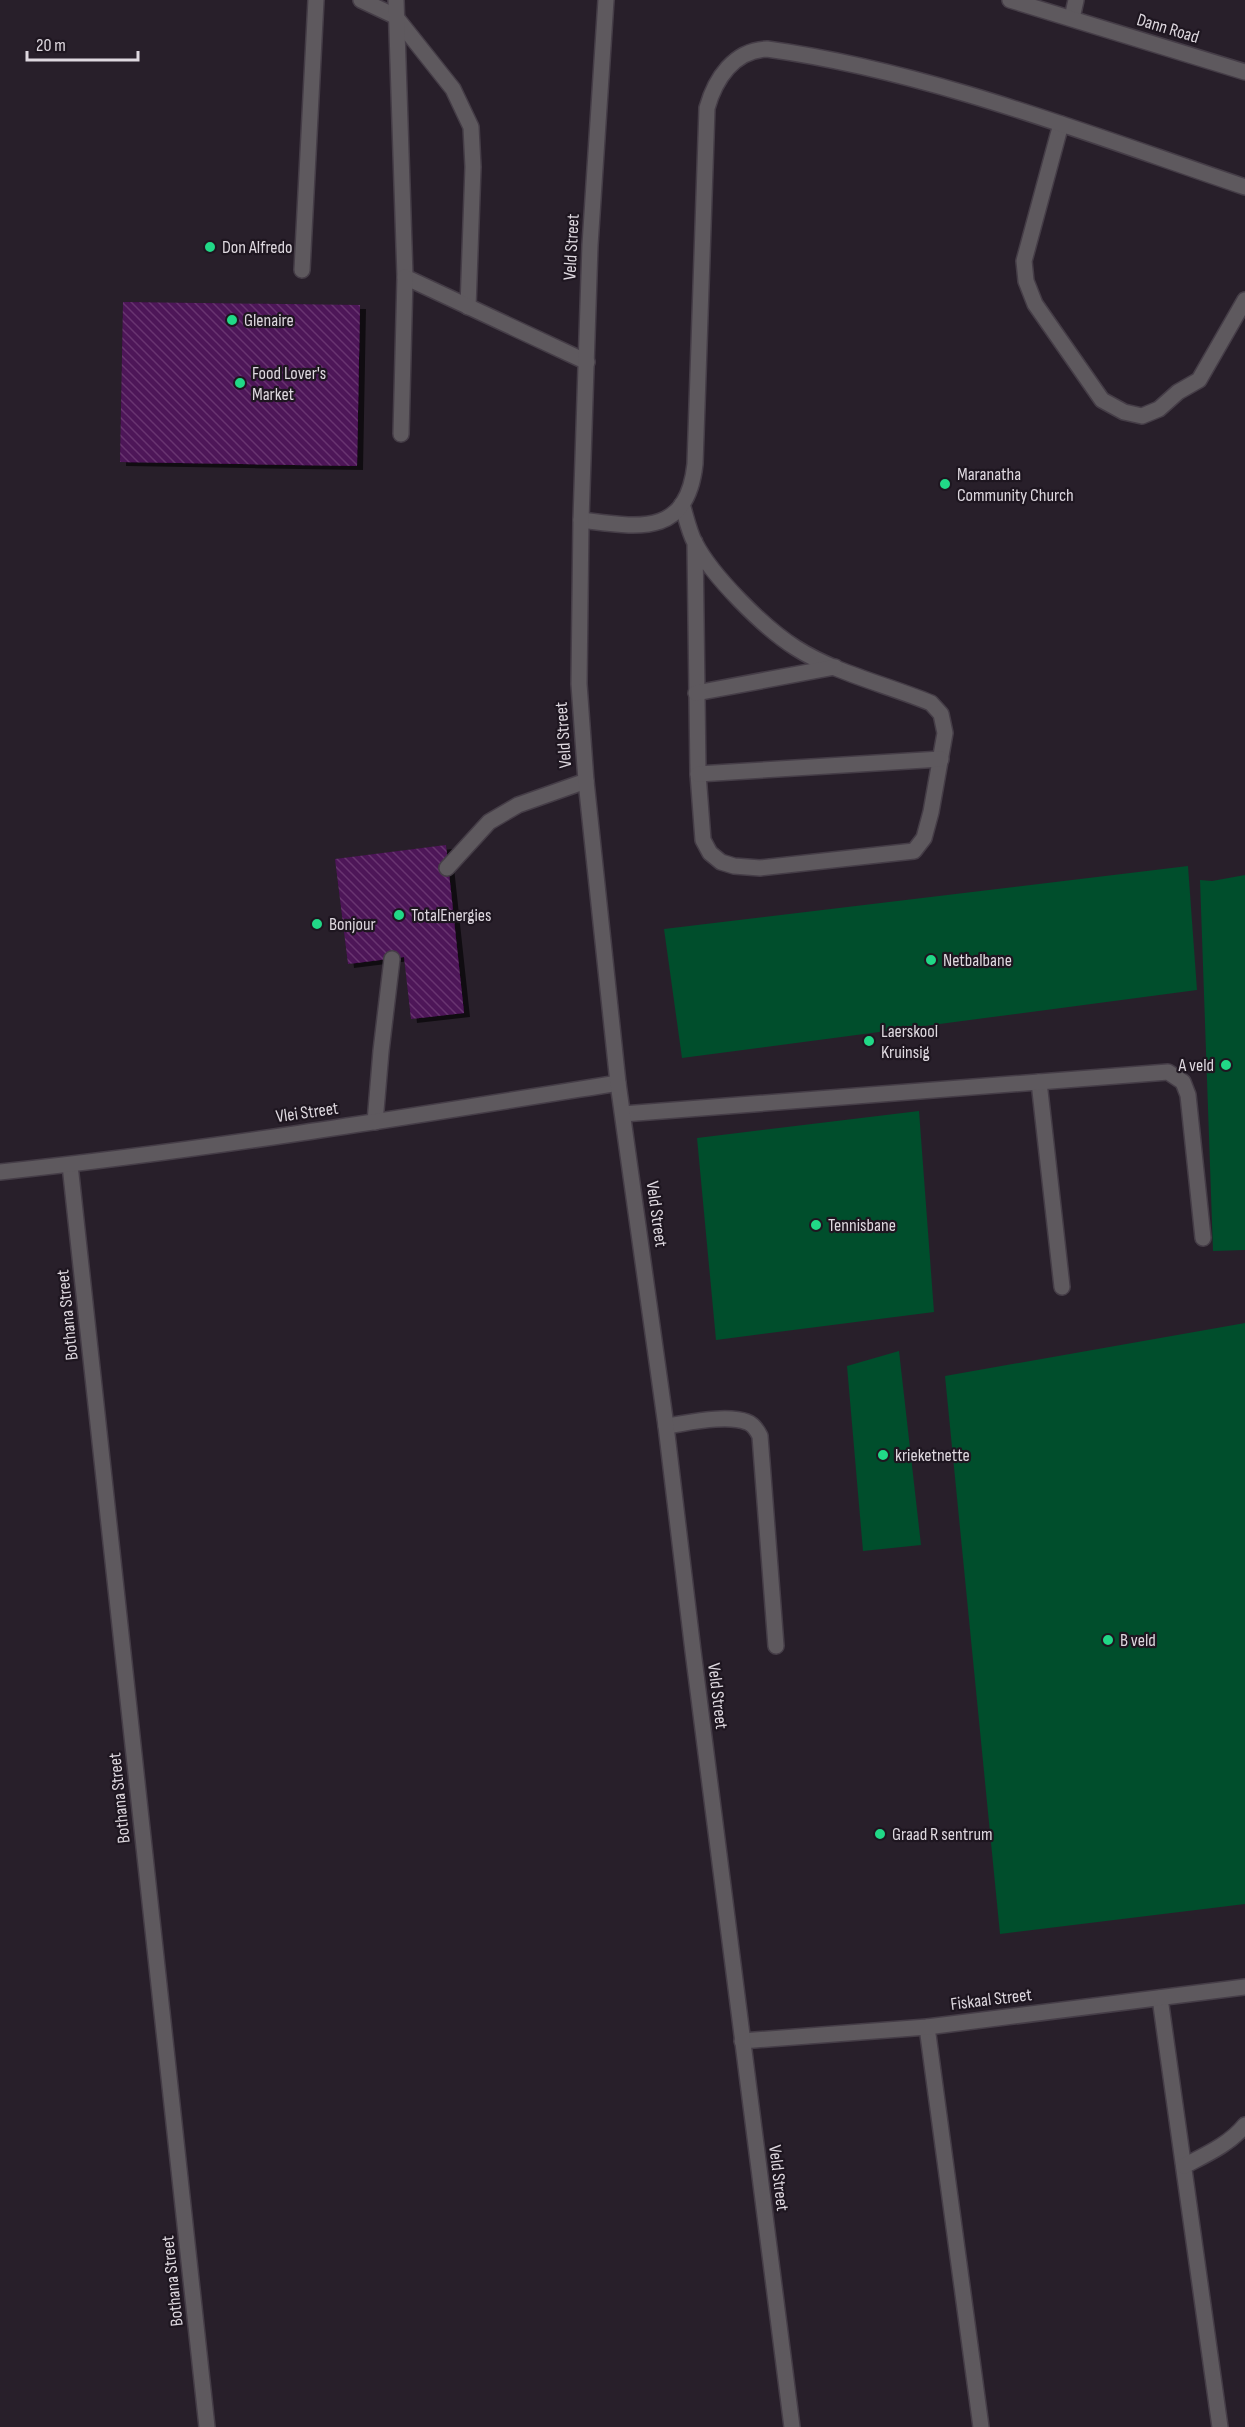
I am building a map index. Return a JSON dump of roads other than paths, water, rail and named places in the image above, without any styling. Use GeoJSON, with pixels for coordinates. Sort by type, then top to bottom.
{"type":"FeatureCollection","features":[{"type":"Feature","properties":{"kind":"street"},"geometry":{"type":"LineString","coordinates":[[302,270],[316,0]]}},
{"type":"Feature","properties":{"kind":"street"},"geometry":{"type":"LineString","coordinates":[[361,0],[395,8],[453,89],[471,127],[473,167],[468,307]]}},
{"type":"Feature","properties":{"kind":"street","name":"Veld Street"},"geometry":{"type":"LineString","coordinates":[[606,0],[590,245],[581,520],[579,684],[586,781],[618,1083],[666,1426],[792,2427]]}},
{"type":"Feature","properties":{"kind":"street","name":"Dann Road"},"geometry":{"type":"LineString","coordinates":[[1010,0],[1245,72]]}},
{"type":"Feature","properties":{"kind":"street"},"geometry":{"type":"LineString","coordinates":[[1072,18],[1076,0]]}},
{"type":"Feature","properties":{"kind":"street"},"geometry":{"type":"LineString","coordinates":[[395,8],[405,277],[401,434]]}},
{"type":"Feature","properties":{"kind":"street"},"geometry":{"type":"LineString","coordinates":[[581,520],[651,526],[674,514],[689,492],[695,464],[707,108],[716,83],[734,61],[755,49],[787,52],[899,75],[1061,124],[1245,187]]}},
{"type":"Feature","properties":{"kind":"street"},"geometry":{"type":"LineString","coordinates":[[1061,124],[1024,261],[1026,281],[1035,304],[1102,400],[1124,412],[1142,416],[1159,409],[1178,392],[1199,380],[1245,300]]}},
{"type":"Feature","properties":{"kind":"street"},"geometry":{"type":"LineString","coordinates":[[405,277],[586,362]]}},
{"type":"Feature","properties":{"kind":"street"},"geometry":{"type":"LineString","coordinates":[[682,504],[694,542],[719,580],[772,629],[796,648],[835,667],[932,703],[941,714],[945,733],[941,759],[924,838],[914,851],[760,868],[734,866],[721,862],[710,853],[703,840],[698,774],[694,542]]}},
{"type":"Feature","properties":{"kind":"street"},"geometry":{"type":"LineString","coordinates":[[696,693],[835,667]]}},
{"type":"Feature","properties":{"kind":"street"},"geometry":{"type":"LineString","coordinates":[[698,774],[941,759]]}},
{"type":"Feature","properties":{"kind":"street"},"geometry":{"type":"LineString","coordinates":[[447,868],[489,822],[518,805],[586,781]]}},
{"type":"Feature","properties":{"kind":"street"},"geometry":{"type":"LineString","coordinates":[[375,1122],[392,959]]}},
{"type":"Feature","properties":{"kind":"street"},"geometry":{"type":"LineString","coordinates":[[623,1114],[1168,1072],[1182,1082],[1188,1095],[1203,1238]]}},
{"type":"Feature","properties":{"kind":"street"},"geometry":{"type":"LineString","coordinates":[[1039,1082],[1062,1287]]}},
{"type":"Feature","properties":{"kind":"street","name":"Vlei Street"},"geometry":{"type":"LineString","coordinates":[[0,1172],[70,1165],[375,1122],[618,1083]]}},
{"type":"Feature","properties":{"kind":"street","name":"Bothana Street"},"geometry":{"type":"LineString","coordinates":[[70,1165],[207,2427]]}},
{"type":"Feature","properties":{"kind":"street"},"geometry":{"type":"LineString","coordinates":[[666,1426],[718,1419],[737,1420],[753,1426],[760,1436],[776,1646]]}},
{"type":"Feature","properties":{"kind":"street","name":"Fiskaal Street"},"geometry":{"type":"LineString","coordinates":[[742,2041],[927,2027],[1245,1988]]}},
{"type":"Feature","properties":{"kind":"street"},"geometry":{"type":"LineString","coordinates":[[1160,1998],[1220,2427]]}},
{"type":"Feature","properties":{"kind":"street"},"geometry":{"type":"LineString","coordinates":[[927,2027],[981,2427]]}},
{"type":"Feature","properties":{"kind":"street"},"geometry":{"type":"LineString","coordinates":[[1184,2166],[1220,2146],[1245,2125]]}},
{"type":"Feature","properties":{"kind":"place","name":"Don Alfredo"},"geometry":{"type":"Point","coordinates":[210,247]}},
{"type":"Feature","properties":{"kind":"place","name":"Glenaire"},"geometry":{"type":"Point","coordinates":[232,320]}},
{"type":"Feature","properties":{"kind":"place","name":"Food Lover's Market"},"geometry":{"type":"Point","coordinates":[240,383]}},
{"type":"Feature","properties":{"kind":"place","name":"Maranatha Community Church"},"geometry":{"type":"Point","coordinates":[945,484]}},
{"type":"Feature","properties":{"kind":"place","name":"TotalEnergies"},"geometry":{"type":"Point","coordinates":[399,915]}},
{"type":"Feature","properties":{"kind":"place","name":"Bonjour"},"geometry":{"type":"Point","coordinates":[317,924]}},
{"type":"Feature","properties":{"kind":"place","name":"Netbalbane"},"geometry":{"type":"Point","coordinates":[931,960]}},
{"type":"Feature","properties":{"kind":"place","name":"Laerskool Kruinsig"},"geometry":{"type":"Point","coordinates":[869,1041]}},
{"type":"Feature","properties":{"kind":"place","name":"A veld"},"geometry":{"type":"Point","coordinates":[1226,1065]}},
{"type":"Feature","properties":{"kind":"place","name":"Tennisbane"},"geometry":{"type":"Point","coordinates":[816,1225]}},
{"type":"Feature","properties":{"kind":"place","name":"krieketnette"},"geometry":{"type":"Point","coordinates":[883,1455]}},
{"type":"Feature","properties":{"kind":"place","name":"B veld"},"geometry":{"type":"Point","coordinates":[1108,1640]}},
{"type":"Feature","properties":{"kind":"place","name":"Graad R sentrum"},"geometry":{"type":"Point","coordinates":[880,1834]}}]}
